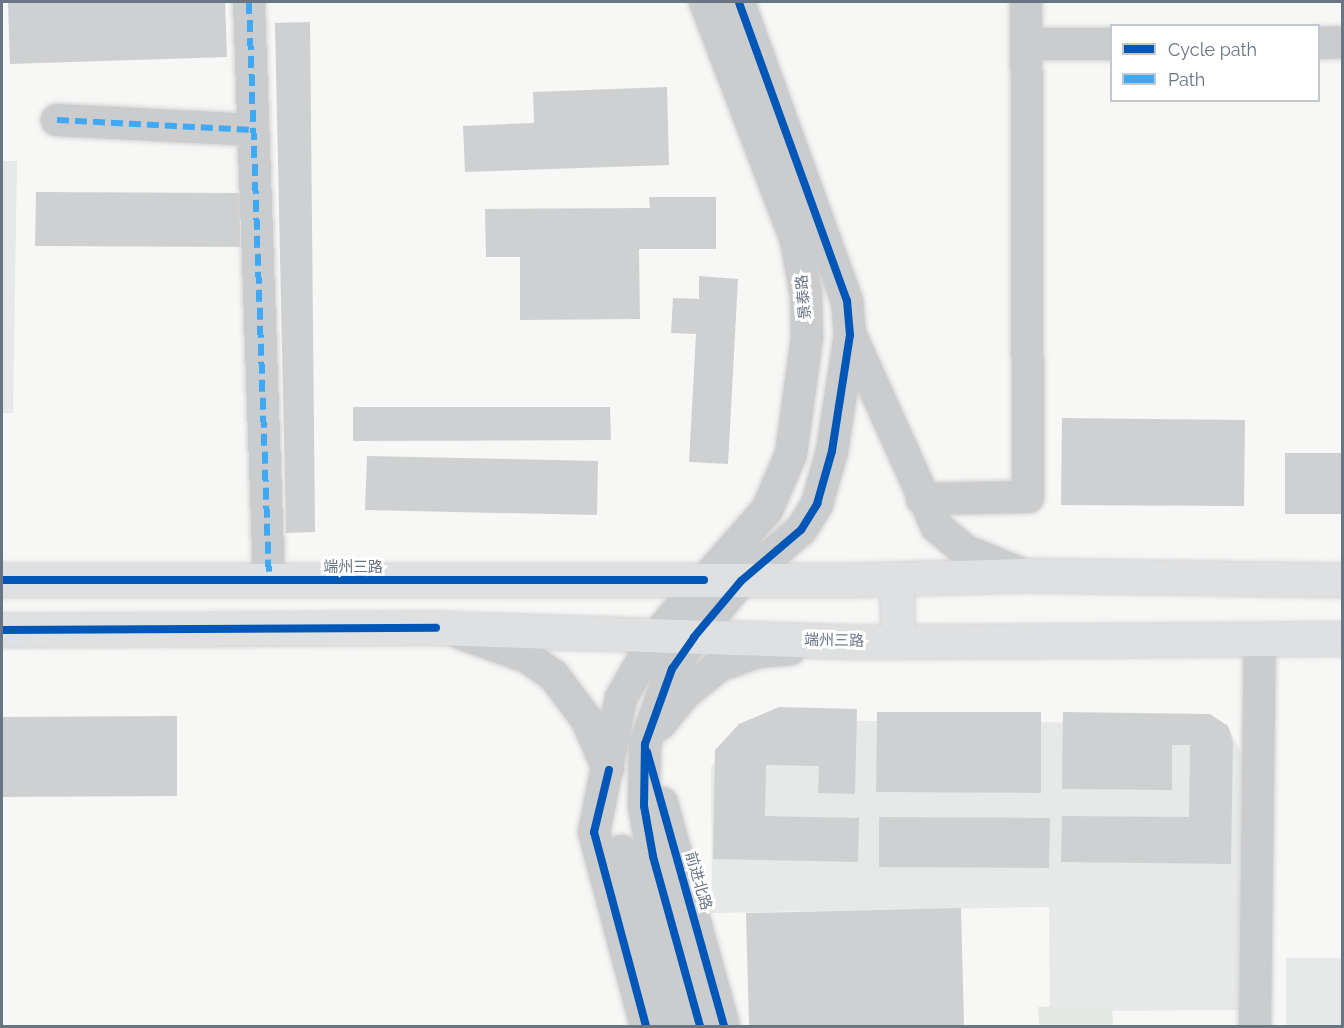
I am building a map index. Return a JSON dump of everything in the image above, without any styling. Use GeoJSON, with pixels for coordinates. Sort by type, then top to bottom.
{"type":"FeatureCollection","features":[{"type":"Feature","properties":{"kind":"main road","name":"端州三路"},"geometry":{"type":"LineString","coordinates":[[2,580],[269,582],[741,580],[1024,575],[1342,580]]}},
{"type":"Feature","properties":{"kind":"main road"},"geometry":{"type":"LineString","coordinates":[[896,579],[898,642]]}},
{"type":"Feature","properties":{"kind":"main road"},"geometry":{"type":"LineString","coordinates":[[149,581],[150,629]]}},
{"type":"Feature","properties":{"kind":"main road","name":"端州三路"},"geometry":{"type":"LineString","coordinates":[[2,630],[436,628],[852,642],[1342,639]]}},
{"type":"Feature","properties":{"kind":"street"},"geometry":{"type":"LineString","coordinates":[[249,2],[269,582]]}},
{"type":"Feature","properties":{"kind":"street","name":"景泰路"},"geometry":{"type":"LineString","coordinates":[[704,580],[767,510],[791,454],[807,337],[806,295],[796,240],[705,2]]}},
{"type":"Feature","properties":{"kind":"street"},"geometry":{"type":"LineString","coordinates":[[700,1026],[653,856],[644,806],[645,744],[672,669],[694,637],[741,580],[801,530],[817,504],[832,451],[850,335],[846,301],[739,2]]}},
{"type":"Feature","properties":{"kind":"street"},"geometry":{"type":"LineString","coordinates":[[922,499],[1028,497],[1028,44],[1026,2]]}},
{"type":"Feature","properties":{"kind":"street"},"geometry":{"type":"LineString","coordinates":[[1320,43],[1342,42]]}},
{"type":"Feature","properties":{"kind":"street"},"geometry":{"type":"LineString","coordinates":[[1028,44],[1110,44]]}},
{"type":"Feature","properties":{"kind":"street"},"geometry":{"type":"LineString","coordinates":[[57,120],[253,130]]}},
{"type":"Feature","properties":{"kind":"street"},"geometry":{"type":"LineString","coordinates":[[850,335],[922,499],[938,526],[966,551],[1024,575]]}},
{"type":"Feature","properties":{"kind":"street"},"geometry":{"type":"LineString","coordinates":[[646,1026],[594,832],[609,771],[621,698],[657,635],[704,580]]}},
{"type":"Feature","properties":{"kind":"street"},"geometry":{"type":"LineString","coordinates":[[436,628],[526,657],[554,676],[587,720],[609,771],[614,821],[669,1026]]}},
{"type":"Feature","properties":{"kind":"street"},"geometry":{"type":"LineString","coordinates":[[1255,1026],[1260,640]]}},
{"type":"Feature","properties":{"kind":"street"},"geometry":{"type":"LineString","coordinates":[[645,744],[684,694],[720,665],[756,652],[852,642]]}},
{"type":"Feature","properties":{"kind":"street","name":"前进北路"},"geometry":{"type":"LineString","coordinates":[[645,744],[724,1026]]}},
{"type":"Feature","properties":{"kind":"shaded area"},"geometry":{"type":"Polygon","coordinates":[[[2,161],[17,161],[13,413],[2,413],[2,161]]]}},
{"type":"Feature","properties":{"kind":"shaded area"},"geometry":{"type":"Polygon","coordinates":[[[777,720],[1227,724],[1241,753],[1255,1010],[1050,1011],[1049,907],[712,913],[711,767],[737,738],[777,720]]]}},
{"type":"Feature","properties":{"kind":"shaded area"},"geometry":{"type":"Polygon","coordinates":[[[1286,958],[1342,958],[1342,1026],[1286,1026],[1286,958]]]}},
{"type":"Feature","properties":{"kind":"shaded area"},"geometry":{"type":"Polygon","coordinates":[[[1112,1005],[1113,1026],[1039,1026],[1038,1007],[1112,1005]]]}},
{"type":"Feature","properties":{"kind":"building"},"geometry":{"type":"Polygon","coordinates":[[[225,2],[227,57],[10,64],[8,3],[225,2]]]}},
{"type":"Feature","properties":{"kind":"building"},"geometry":{"type":"Polygon","coordinates":[[[310,22],[315,532],[286,533],[275,23],[310,22]]]}},
{"type":"Feature","properties":{"kind":"building"},"geometry":{"type":"Polygon","coordinates":[[[667,87],[669,165],[465,172],[463,126],[534,123],[533,92],[667,87]]]}},
{"type":"Feature","properties":{"kind":"building"},"geometry":{"type":"Polygon","coordinates":[[[36,192],[240,193],[240,247],[35,246],[36,192]]]}},
{"type":"Feature","properties":{"kind":"building"},"geometry":{"type":"Polygon","coordinates":[[[649,197],[716,197],[716,249],[639,249],[640,319],[520,320],[520,257],[486,257],[485,209],[650,208],[649,197]]]}},
{"type":"Feature","properties":{"kind":"building"},"geometry":{"type":"Polygon","coordinates":[[[699,276],[738,279],[728,464],[689,462],[696,334],[671,333],[673,298],[699,299],[699,276]]]}},
{"type":"Feature","properties":{"kind":"building"},"geometry":{"type":"Polygon","coordinates":[[[353,407],[610,407],[611,440],[353,441],[353,407]]]}},
{"type":"Feature","properties":{"kind":"building"},"geometry":{"type":"Polygon","coordinates":[[[1062,418],[1245,420],[1244,506],[1061,505],[1062,418]]]}},
{"type":"Feature","properties":{"kind":"building"},"geometry":{"type":"Polygon","coordinates":[[[1285,453],[1342,453],[1342,514],[1285,514],[1285,453]]]}},
{"type":"Feature","properties":{"kind":"building"},"geometry":{"type":"Polygon","coordinates":[[[367,456],[598,461],[597,515],[365,510],[367,456]]]}},
{"type":"Feature","properties":{"kind":"building"},"geometry":{"type":"Polygon","coordinates":[[[779,707],[857,709],[855,794],[818,793],[819,766],[766,765],[765,816],[859,818],[858,862],[713,859],[715,750],[739,724],[779,707]]]}},
{"type":"Feature","properties":{"kind":"building"},"geometry":{"type":"Polygon","coordinates":[[[877,712],[1041,712],[1041,793],[876,792],[877,712]]]}},
{"type":"Feature","properties":{"kind":"building"},"geometry":{"type":"Polygon","coordinates":[[[1063,712],[1210,714],[1228,726],[1233,742],[1231,864],[1061,862],[1062,816],[1189,817],[1190,745],[1172,745],[1172,790],[1062,789],[1063,712]]]}},
{"type":"Feature","properties":{"kind":"building"},"geometry":{"type":"Polygon","coordinates":[[[177,716],[177,796],[2,797],[2,717],[177,716]]]}},
{"type":"Feature","properties":{"kind":"building"},"geometry":{"type":"Polygon","coordinates":[[[879,817],[1050,818],[1049,868],[879,867],[879,817]]]}},
{"type":"Feature","properties":{"kind":"building"},"geometry":{"type":"Polygon","coordinates":[[[961,908],[964,1025],[749,1026],[746,913],[961,908]]]}},
{"type":"Feature","properties":{"kind":"marked path"},"geometry":{"type":"LineString","coordinates":[[249,2],[269,581]]}},
{"type":"Feature","properties":{"kind":"marked path"},"geometry":{"type":"LineString","coordinates":[[57,120],[253,130]]}},
{"type":"Feature","properties":{"kind":"cycle path"},"geometry":{"type":"LineString","coordinates":[[700,1026],[653,856],[644,806],[645,744],[672,669],[694,637],[741,581],[801,530],[817,504],[832,451],[850,335],[847,301],[739,2]]}},
{"type":"Feature","properties":{"kind":"cycle path"},"geometry":{"type":"LineString","coordinates":[[2,580],[704,580]]}},
{"type":"Feature","properties":{"kind":"cycle path"},"geometry":{"type":"LineString","coordinates":[[2,630],[436,628]]}},
{"type":"Feature","properties":{"kind":"cycle path"},"geometry":{"type":"LineString","coordinates":[[647,752],[724,1026]]}},
{"type":"Feature","properties":{"kind":"cycle path"},"geometry":{"type":"LineString","coordinates":[[609,770],[594,832],[646,1026]]}}]}
